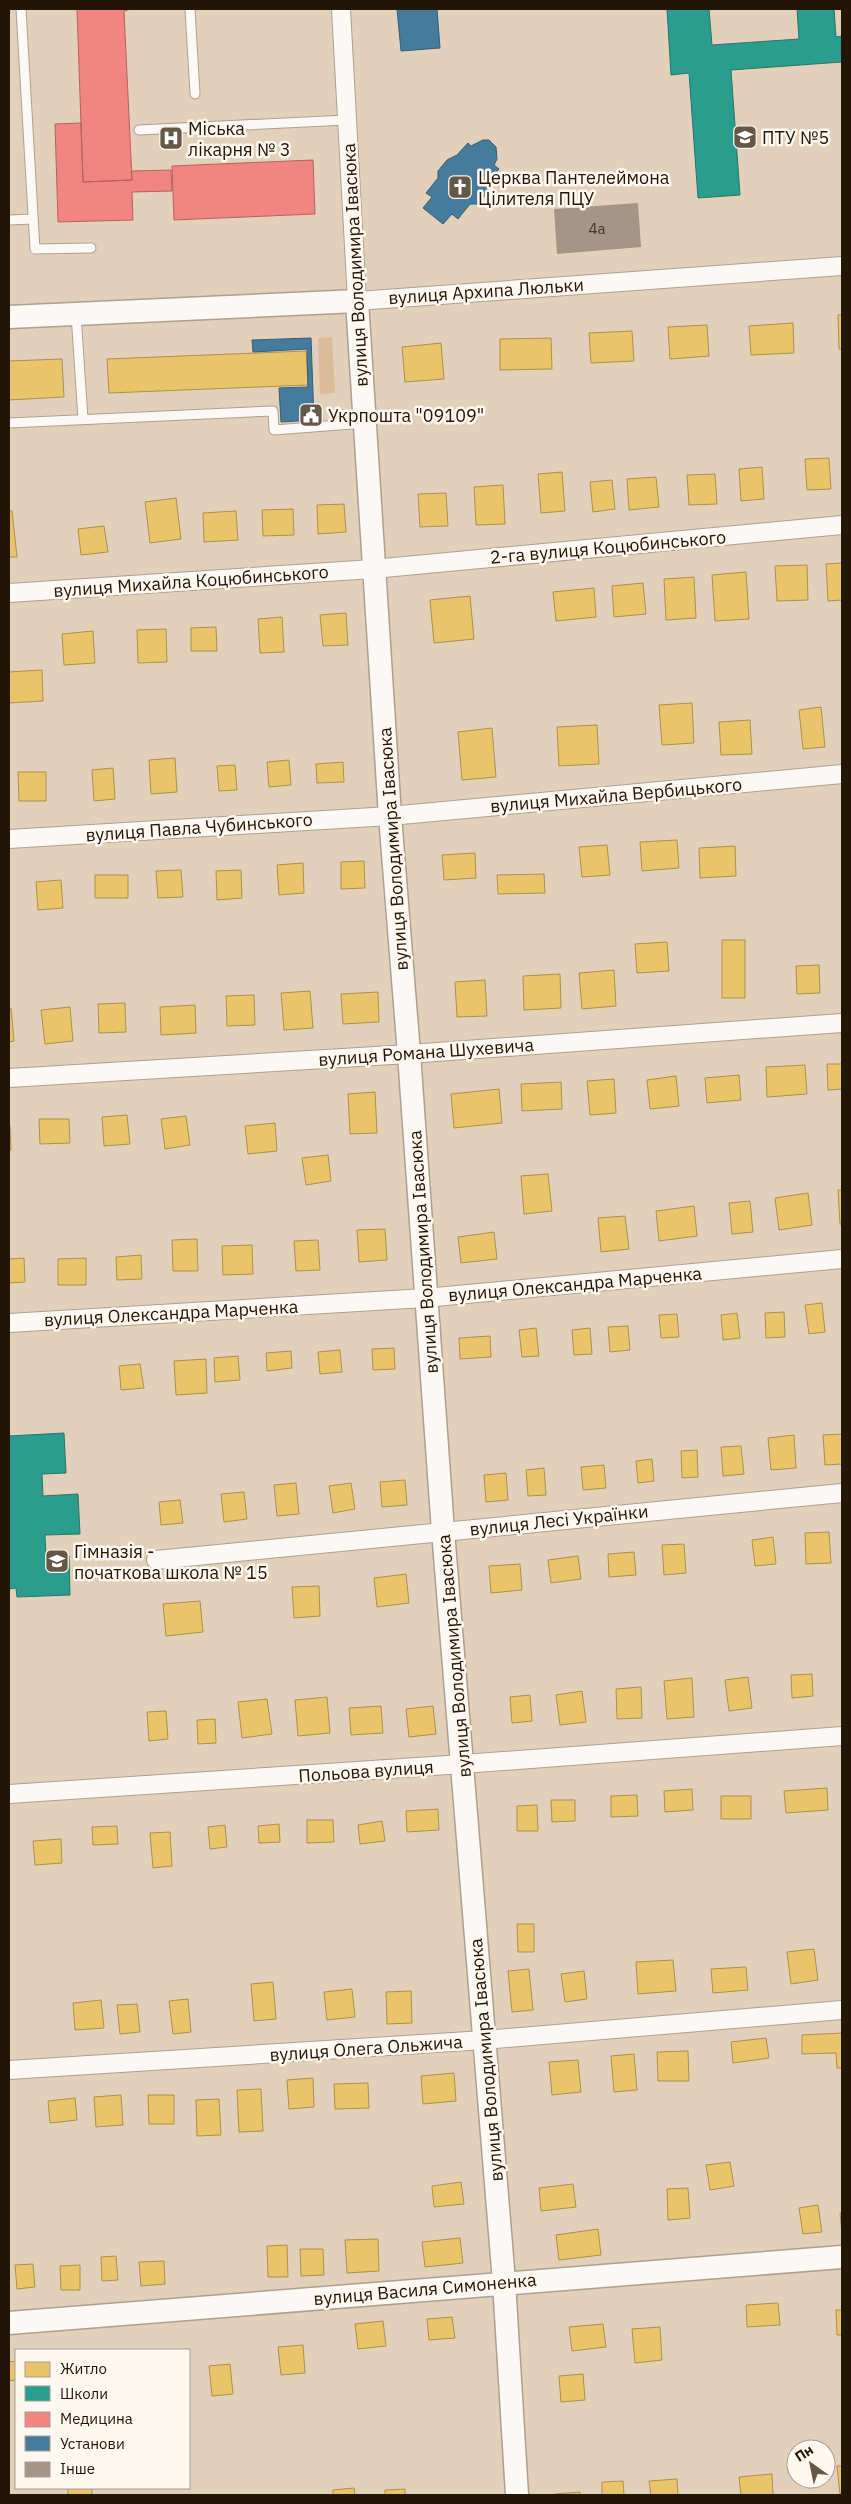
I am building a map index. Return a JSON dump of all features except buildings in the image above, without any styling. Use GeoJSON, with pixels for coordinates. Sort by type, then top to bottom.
{"type":"FeatureCollection","features":[{"type":"Feature","properties":{"kind":"street","name":"вулиця Володимира Івасюка"},"geometry":{"type":"LineString","coordinates":[[341,9],[364,423],[390,816],[410,1054],[425,1298],[443,1531],[504,2282],[517,2495]]}},
{"type":"Feature","properties":{"kind":"street","name":"вулиця Архипа Люльки"},"geometry":{"type":"LineString","coordinates":[[9,317],[357,301],[842,266]]}},
{"type":"Feature","properties":{"kind":"street","name":"2-га вулиця Коцюбинського"},"geometry":{"type":"LineString","coordinates":[[373,569],[842,525]]}},
{"type":"Feature","properties":{"kind":"street","name":"вулиця Михайла Коцюбинського"},"geometry":{"type":"LineString","coordinates":[[9,593],[373,569]]}},
{"type":"Feature","properties":{"kind":"street","name":"вулиця Михайла Вербицького"},"geometry":{"type":"LineString","coordinates":[[390,816],[842,774]]}},
{"type":"Feature","properties":{"kind":"street","name":"вулиця Павла Чубинського"},"geometry":{"type":"LineString","coordinates":[[9,839],[390,816]]}},
{"type":"Feature","properties":{"kind":"street","name":"вулиця Романа Шухевича"},"geometry":{"type":"LineString","coordinates":[[9,1078],[410,1054],[842,1024]]}},
{"type":"Feature","properties":{"kind":"street","name":"вулиця Олександра Марченка"},"geometry":{"type":"LineString","coordinates":[[9,1323],[425,1298],[842,1259]]}},
{"type":"Feature","properties":{"kind":"street","name":"вулиця Лесі Українки"},"geometry":{"type":"LineString","coordinates":[[156,1560],[842,1493]]}},
{"type":"Feature","properties":{"kind":"street","name":"Польова вулиця"},"geometry":{"type":"LineString","coordinates":[[9,1794],[463,1764],[842,1736]]}},
{"type":"Feature","properties":{"kind":"street","name":"вулиця Олега Ольжича"},"geometry":{"type":"LineString","coordinates":[[9,2070],[484,2040],[842,2010]]}},
{"type":"Feature","properties":{"kind":"street","name":"вулиця Василя Симоненка"},"geometry":{"type":"LineString","coordinates":[[9,2323],[842,2256]]}},
{"type":"Feature","properties":{"kind":"lane"},"geometry":{"type":"LineString","coordinates":[[21,9],[35,249],[91,248]]}},
{"type":"Feature","properties":{"kind":"lane"},"geometry":{"type":"LineString","coordinates":[[190,9],[195,94]]}},
{"type":"Feature","properties":{"kind":"lane"},"geometry":{"type":"LineString","coordinates":[[139,130],[347,120]]}},
{"type":"Feature","properties":{"kind":"lane"},"geometry":{"type":"LineString","coordinates":[[9,220],[34,219]]}},
{"type":"Feature","properties":{"kind":"lane"},"geometry":{"type":"LineString","coordinates":[[76,313],[83,419]]}},
{"type":"Feature","properties":{"kind":"lane"},"geometry":{"type":"LineString","coordinates":[[9,423],[273,411],[274,430],[364,423]]}},
{"type":"Feature","properties":{"kind":"shaded area"},"geometry":{"type":"Polygon","coordinates":[[[332,337],[335,393],[320,394],[318,338],[332,337]]]}},
{"type":"Feature","properties":{"kind":"place","name":"ПТУ №5"},"geometry":{"type":"Point","coordinates":[745,137]}},
{"type":"Feature","properties":{"kind":"place","name":"Міська лікарня № 3"},"geometry":{"type":"Point","coordinates":[171,138]}},
{"type":"Feature","properties":{"kind":"place","name":"Церква Пантелеймона Цілителя ПЦУ"},"geometry":{"type":"Point","coordinates":[460,187]}},
{"type":"Feature","properties":{"kind":"place","name":"Укрпошта \"09109\""},"geometry":{"type":"Point","coordinates":[311,415]}},
{"type":"Feature","properties":{"kind":"place","name":"Гімназія - початкова школа № 15"},"geometry":{"type":"Point","coordinates":[57,1561]}}]}
